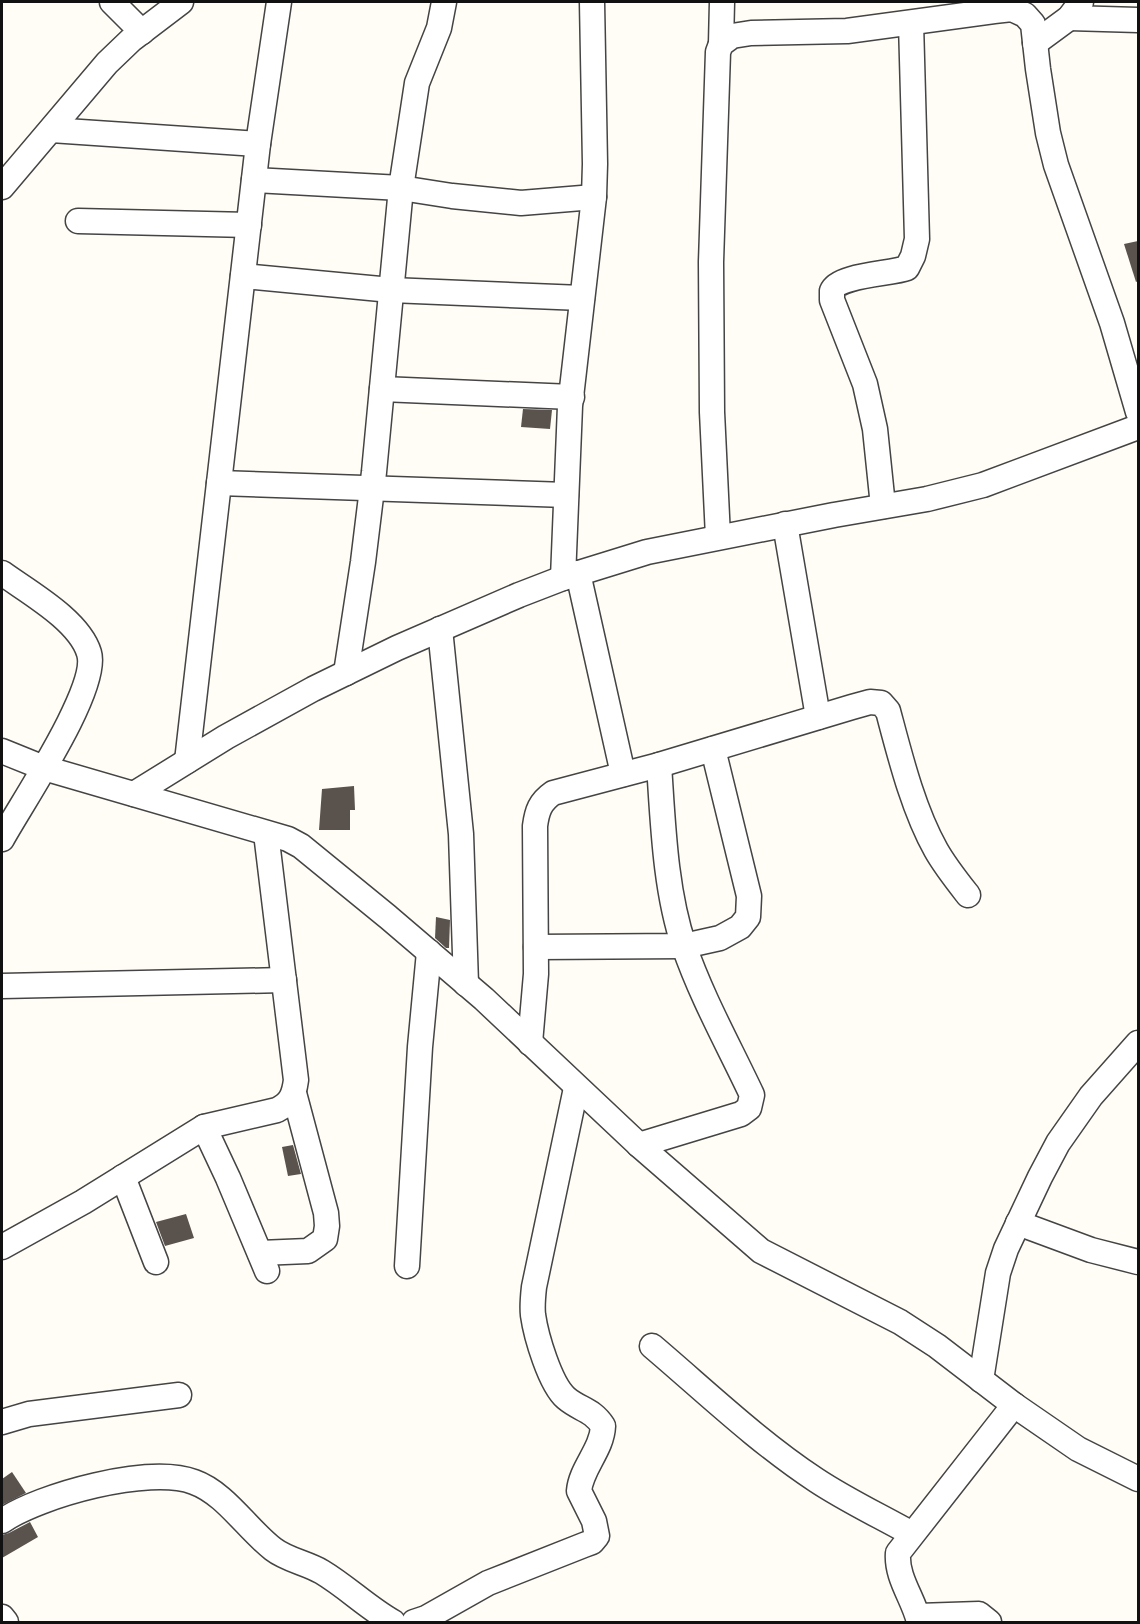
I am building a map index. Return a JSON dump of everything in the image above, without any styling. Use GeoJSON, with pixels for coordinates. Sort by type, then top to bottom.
{"type":"FeatureCollection","features":[{"type":"Feature","properties":{"kind":"street"},"geometry":{"type":"LineString","coordinates":[[112,2],[142,32]]}},
{"type":"Feature","properties":{"kind":"street"},"geometry":{"type":"LineString","coordinates":[[2,187],[107,63],[181,2]]}},
{"type":"Feature","properties":{"kind":"street"},"geometry":{"type":"LineString","coordinates":[[187,761],[258,144],[279,2]]}},
{"type":"Feature","properties":{"kind":"street"},"geometry":{"type":"LineString","coordinates":[[346,673],[372,488],[401,188],[417,83],[439,28],[444,2]]}},
{"type":"Feature","properties":{"kind":"street"},"geometry":{"type":"LineString","coordinates":[[592,2],[594,197],[572,397],[566,495],[571,576],[623,774]]}},
{"type":"Feature","properties":{"kind":"street"},"geometry":{"type":"LineString","coordinates":[[718,537],[712,412],[711,262],[718,52],[721,44],[722,2]]}},
{"type":"Feature","properties":{"kind":"street"},"geometry":{"type":"LineString","coordinates":[[721,44],[732,36],[751,33],[847,31],[1012,9],[1025,15],[1033,24],[1046,117],[1056,165],[1112,323],[1138,412]]}},
{"type":"Feature","properties":{"kind":"street"},"geometry":{"type":"LineString","coordinates":[[1035,43],[1075,10],[1138,20]]}},
{"type":"Feature","properties":{"kind":"street"},"geometry":{"type":"LineString","coordinates":[[883,506],[875,429],[865,384],[832,300],[832,292],[836,285],[846,280],[897,272],[907,268],[913,256],[917,239],[911,23]]}},
{"type":"Feature","properties":{"kind":"street"},"geometry":{"type":"LineString","coordinates":[[51,130],[258,144]]}},
{"type":"Feature","properties":{"kind":"street"},"geometry":{"type":"LineString","coordinates":[[254,180],[401,188],[521,203],[594,197]]}},
{"type":"Feature","properties":{"kind":"street"},"geometry":{"type":"LineString","coordinates":[[78,221],[249,225]]}},
{"type":"Feature","properties":{"kind":"street"},"geometry":{"type":"LineString","coordinates":[[243,276],[391,290],[582,298]]}},
{"type":"Feature","properties":{"kind":"street"},"geometry":{"type":"LineString","coordinates":[[382,389],[572,397]]}},
{"type":"Feature","properties":{"kind":"street"},"geometry":{"type":"LineString","coordinates":[[134,794],[246,726],[346,673],[519,595],[647,552],[785,524],[927,499],[1001,480],[1044,461],[1138,427]]}},
{"type":"Feature","properties":{"kind":"street"},"geometry":{"type":"LineString","coordinates":[[219,483],[566,495]]}},
{"type":"Feature","properties":{"kind":"street"},"geometry":{"type":"LineString","coordinates":[[785,524],[818,717]]}},
{"type":"Feature","properties":{"kind":"street"},"geometry":{"type":"LineString","coordinates":[[2,573],[72,627],[89,653],[90,671],[81,698],[44,768],[2,839]]}},
{"type":"Feature","properties":{"kind":"street"},"geometry":{"type":"LineString","coordinates":[[440,629],[461,834],[466,984]]}},
{"type":"Feature","properties":{"kind":"street"},"geometry":{"type":"LineString","coordinates":[[530,1043],[534,1014],[536,947],[535,826],[538,810],[545,799],[554,793],[659,765],[852,706],[870,702],[881,703],[888,711],[911,789],[936,852],[968,895]]}},
{"type":"Feature","properties":{"kind":"street"},"geometry":{"type":"LineString","coordinates":[[536,947],[684,946],[720,938],[740,927],[748,917],[750,906],[713,749]]}},
{"type":"Feature","properties":{"kind":"street"},"geometry":{"type":"LineString","coordinates":[[2,751],[44,768],[288,839],[313,855],[466,984],[576,1088],[761,1251],[900,1322],[937,1346],[1014,1405],[1078,1449],[1138,1479]]}},
{"type":"Feature","properties":{"kind":"street"},"geometry":{"type":"LineString","coordinates":[[639,1145],[741,1114],[749,1108],[752,1102],[752,1095],[706,1002],[684,946],[675,913],[670,880],[659,765]]}},
{"type":"Feature","properties":{"kind":"street"},"geometry":{"type":"LineString","coordinates":[[2,1247],[44,1225],[204,1127],[286,1106],[294,1093],[296,1080],[266,832]]}},
{"type":"Feature","properties":{"kind":"street"},"geometry":{"type":"LineString","coordinates":[[407,1266],[420,1047],[429,952]]}},
{"type":"Feature","properties":{"kind":"street"},"geometry":{"type":"LineString","coordinates":[[2,986],[284,980]]}},
{"type":"Feature","properties":{"kind":"street"},"geometry":{"type":"LineString","coordinates":[[981,1380],[998,1273],[1018,1222],[1058,1143],[1091,1096],[1138,1043]]}},
{"type":"Feature","properties":{"kind":"street"},"geometry":{"type":"LineString","coordinates":[[414,1623],[443,1617],[488,1583],[592,1542],[597,1536],[594,1521],[579,1491],[583,1475],[602,1437],[603,1426],[590,1411],[568,1400],[556,1387],[545,1358],[533,1309],[534,1287],[576,1088]]}},
{"type":"Feature","properties":{"kind":"street"},"geometry":{"type":"LineString","coordinates":[[204,1127],[264,1262],[308,1251],[325,1239],[326,1213],[294,1093]]}},
{"type":"Feature","properties":{"kind":"street"},"geometry":{"type":"LineString","coordinates":[[123,1176],[156,1262]]}},
{"type":"Feature","properties":{"kind":"street"},"geometry":{"type":"LineString","coordinates":[[1018,1222],[1090,1250],[1138,1262]]}},
{"type":"Feature","properties":{"kind":"street"},"geometry":{"type":"LineString","coordinates":[[652,1346],[804,1472],[845,1498],[912,1534]]}},
{"type":"Feature","properties":{"kind":"street"},"geometry":{"type":"LineString","coordinates":[[2,1422],[29,1414],[180,1395]]}},
{"type":"Feature","properties":{"kind":"street"},"geometry":{"type":"LineString","coordinates":[[989,1623],[979,1614],[919,1619],[897,1563],[898,1553],[1014,1405]]}},
{"type":"Feature","properties":{"kind":"street"},"geometry":{"type":"LineString","coordinates":[[2,1521],[14,1512],[37,1503],[123,1479],[169,1478],[195,1482],[214,1493],[276,1552],[323,1572],[393,1623]]}},
{"type":"Feature","properties":{"kind":"street"},"geometry":{"type":"LineString","coordinates":[[2,1617],[6,1623]]}},
{"type":"Feature","properties":{"kind":"building"},"geometry":{"type":"Polygon","coordinates":[[[1138,241],[1138,281],[1136,282],[1124,244],[1138,241]]]}},
{"type":"Feature","properties":{"kind":"building"},"geometry":{"type":"Polygon","coordinates":[[[523,409],[552,410],[550,429],[521,427],[523,409]]]}},
{"type":"Feature","properties":{"kind":"building"},"geometry":{"type":"Polygon","coordinates":[[[354,786],[355,810],[350,810],[350,830],[319,830],[322,789],[354,786]]]}},
{"type":"Feature","properties":{"kind":"building"},"geometry":{"type":"Polygon","coordinates":[[[436,917],[450,920],[449,948],[435,938],[436,917]]]}},
{"type":"Feature","properties":{"kind":"building"},"geometry":{"type":"Polygon","coordinates":[[[293,1145],[301,1174],[288,1176],[282,1147],[293,1145]]]}},
{"type":"Feature","properties":{"kind":"building"},"geometry":{"type":"Polygon","coordinates":[[[186,1214],[194,1238],[165,1246],[156,1222],[186,1214]]]}},
{"type":"Feature","properties":{"kind":"building"},"geometry":{"type":"Polygon","coordinates":[[[12,1472],[26,1493],[2,1505],[2,1479],[12,1472]]]}},
{"type":"Feature","properties":{"kind":"building"},"geometry":{"type":"Polygon","coordinates":[[[30,1522],[38,1537],[2,1558],[2,1535],[30,1522]]]}}]}
